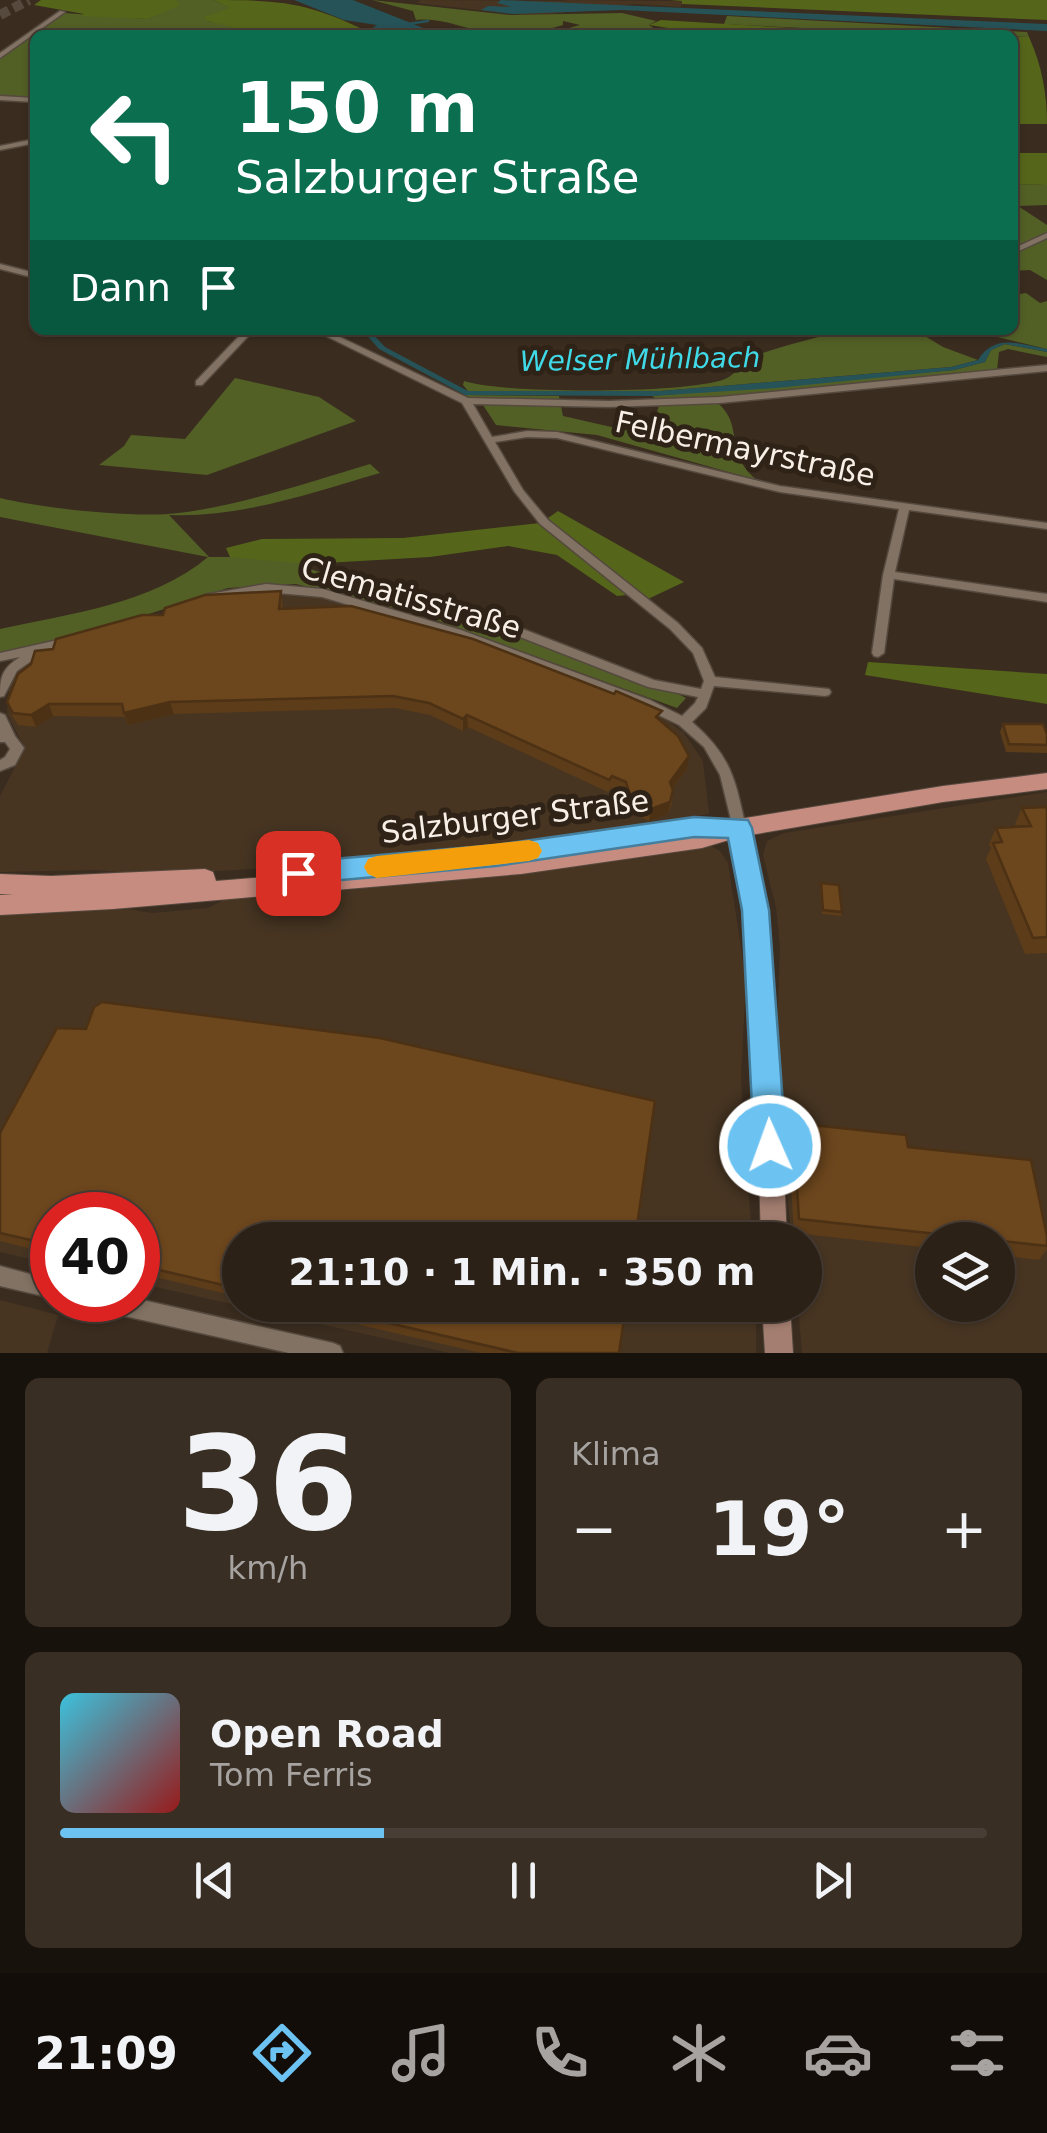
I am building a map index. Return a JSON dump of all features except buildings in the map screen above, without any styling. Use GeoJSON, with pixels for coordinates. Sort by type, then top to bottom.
{"type":"FeatureCollection","features":[{"type":"Feature","properties":{"kind":"main road","name":"Salzburger Straße"},"geometry":{"type":"LineString","coordinates":[[0,904],[114,900],[475,870],[702,839],[739,828],[1047,780]]}},
{"type":"Feature","properties":{"kind":"main road","name":"Salzburger Straße"},"geometry":{"type":"LineString","coordinates":[[0,884],[154,882],[401,865],[694,827],[739,828]]}},
{"type":"Feature","properties":{"kind":"street"},"geometry":{"type":"LineString","coordinates":[[37,30],[62,12]]}},
{"type":"Feature","properties":{"kind":"street"},"geometry":{"type":"LineString","coordinates":[[0,56],[30,35]]}},
{"type":"Feature","properties":{"kind":"street"},"geometry":{"type":"LineString","coordinates":[[0,98],[30,100]]}},
{"type":"Feature","properties":{"kind":"street"},"geometry":{"type":"LineString","coordinates":[[0,148],[30,142]]}},
{"type":"Feature","properties":{"kind":"street"},"geometry":{"type":"LineString","coordinates":[[1018,249],[1047,234]]}},
{"type":"Feature","properties":{"kind":"street"},"geometry":{"type":"LineString","coordinates":[[0,266],[30,275]]}},
{"type":"Feature","properties":{"kind":"street"},"geometry":{"type":"LineString","coordinates":[[198,383],[245,335]]}},
{"type":"Feature","properties":{"kind":"street"},"geometry":{"type":"LineString","coordinates":[[328,335],[466,401],[610,404],[720,400],[1047,368]]}},
{"type":"Feature","properties":{"kind":"street"},"geometry":{"type":"LineString","coordinates":[[466,401],[519,491],[544,522],[674,626],[698,651],[708,687],[684,722],[718,757],[728,775],[752,883],[761,969],[773,1222]]}},
{"type":"Feature","properties":{"kind":"street","name":"Felbermayrstraße"},"geometry":{"type":"LineString","coordinates":[[492,440],[527,434],[557,435],[780,489],[1047,526]]}},
{"type":"Feature","properties":{"kind":"street"},"geometry":{"type":"LineString","coordinates":[[878,654],[889,575],[904,508]]}},
{"type":"Feature","properties":{"kind":"street"},"geometry":{"type":"LineString","coordinates":[[332,573],[506,627],[652,684],[825,692]]}},
{"type":"Feature","properties":{"kind":"street"},"geometry":{"type":"LineString","coordinates":[[889,575],[1047,598]]}},
{"type":"Feature","properties":{"kind":"street","name":"Clematisstraße"},"geometry":{"type":"LineString","coordinates":[[201,600],[266,588],[323,593],[506,649],[684,722]]}},
{"type":"Feature","properties":{"kind":"street"},"geometry":{"type":"LineString","coordinates":[[0,692],[6,661],[84,638]]}},
{"type":"Feature","properties":{"kind":"street"},"geometry":{"type":"LineString","coordinates":[[0,718],[4,738],[15,742],[15,754],[0,766]]}},
{"type":"Feature","properties":{"kind":"street"},"geometry":{"type":"LineString","coordinates":[[0,1276],[30,1284]]}},
{"type":"Feature","properties":{"kind":"street"},"geometry":{"type":"LineString","coordinates":[[160,1314],[333,1353]]}},
{"type":"Feature","properties":{"kind":"street"},"geometry":{"type":"LineString","coordinates":[[777,1322],[779,1353]]}},
{"type":"Feature","properties":{"kind":"shaded area"},"geometry":{"type":"Polygon","coordinates":[[[683,1],[681,7],[635,4],[533,16],[416,3],[683,1]]]}},
{"type":"Feature","properties":{"kind":"shaded area"},"geometry":{"type":"Polygon","coordinates":[[[243,593],[308,593],[450,635],[660,715],[683,732],[703,761],[709,814],[536,843],[371,855],[349,863],[151,875],[97,870],[0,872],[0,796],[25,748],[7,714],[10,679],[28,661],[243,593]]]}},
{"type":"Feature","properties":{"kind":"shaded area"},"geometry":{"type":"Polygon","coordinates":[[[1047,792],[1047,1353],[802,1353],[799,1322],[822,1322],[822,1222],[790,1222],[775,1084],[780,949],[776,907],[763,855],[767,841],[784,833],[1047,792]]]}},
{"type":"Feature","properties":{"kind":"shaded area"},"geometry":{"type":"Polygon","coordinates":[[[709,845],[720,851],[728,863],[746,980],[741,1080],[751,1222],[222,1222],[222,1302],[160,1288],[160,1192],[30,1192],[30,1259],[0,1252],[0,915],[128,909],[152,913],[208,908],[226,899],[617,861],[709,845]]]}},
{"type":"Feature","properties":{"kind":"shaded area"},"geometry":{"type":"Polygon","coordinates":[[[0,1300],[30,1308],[30,1322],[56,1322],[47,1353],[0,1353],[0,1300]]]}},
{"type":"Feature","properties":{"kind":"shaded area"},"geometry":{"type":"Polygon","coordinates":[[[311,1322],[756,1322],[756,1353],[449,1353],[311,1322]]]}},
{"type":"Feature","properties":{"kind":"green space"},"geometry":{"type":"Polygon","coordinates":[[[41,0],[177,0],[180,5],[148,19],[81,16],[84,14],[34,5],[41,0]]]}},
{"type":"Feature","properties":{"kind":"green space"},"geometry":{"type":"Polygon","coordinates":[[[177,0],[214,0],[231,8],[207,21],[250,30],[40,30],[64,13],[148,19],[179,4],[177,0]]]}},
{"type":"Feature","properties":{"kind":"green space"},"geometry":{"type":"Polygon","coordinates":[[[214,0],[297,6],[364,30],[244,30],[204,17],[230,8],[214,0]]]}},
{"type":"Feature","properties":{"kind":"green space"},"geometry":{"type":"Polygon","coordinates":[[[372,0],[511,15],[622,13],[656,21],[649,25],[665,30],[561,30],[580,25],[563,21],[563,25],[544,30],[477,30],[416,20],[413,11],[372,0]]]}},
{"type":"Feature","properties":{"kind":"green space"},"geometry":{"type":"Polygon","coordinates":[[[670,0],[1047,0],[1047,20],[682,4],[670,0]]]}},
{"type":"Feature","properties":{"kind":"green space"},"geometry":{"type":"Polygon","coordinates":[[[727,16],[990,30],[812,30],[724,24],[727,16]]]}},
{"type":"Feature","properties":{"kind":"green space"},"geometry":{"type":"Polygon","coordinates":[[[661,20],[814,30],[681,30],[649,25],[661,20]]]}},
{"type":"Feature","properties":{"kind":"green space"},"geometry":{"type":"Polygon","coordinates":[[[30,37],[30,99],[0,97],[0,58],[30,37]]]}},
{"type":"Feature","properties":{"kind":"green space"},"geometry":{"type":"Polygon","coordinates":[[[1018,37],[1029,37],[1034,48],[1043,80],[1047,124],[1018,124],[1018,37]]]}},
{"type":"Feature","properties":{"kind":"green space"},"geometry":{"type":"Polygon","coordinates":[[[1018,153],[1047,153],[1047,185],[1018,184],[1018,153]]]}},
{"type":"Feature","properties":{"kind":"green space"},"geometry":{"type":"Polygon","coordinates":[[[1018,184],[1047,185],[1047,205],[1018,206],[1018,184]]]}},
{"type":"Feature","properties":{"kind":"green space"},"geometry":{"type":"Polygon","coordinates":[[[1018,206],[1047,225],[1047,280],[1030,270],[1018,271],[1018,206]]]}},
{"type":"Feature","properties":{"kind":"green space"},"geometry":{"type":"Polygon","coordinates":[[[1026,293],[1040,303],[1047,301],[1047,349],[990,335],[1018,335],[1018,294],[1026,293]]]}},
{"type":"Feature","properties":{"kind":"green space"},"geometry":{"type":"Polygon","coordinates":[[[824,335],[923,335],[978,360],[951,367],[661,391],[468,391],[463,385],[464,381],[515,388],[594,390],[705,384],[729,377],[755,356],[824,335]]]}},
{"type":"Feature","properties":{"kind":"green space"},"geometry":{"type":"Polygon","coordinates":[[[1005,344],[1047,352],[1047,357],[1008,349],[999,352],[997,370],[713,399],[730,419],[740,459],[757,480],[597,435],[496,425],[483,405],[465,395],[559,396],[563,416],[651,436],[660,401],[652,396],[954,370],[985,362],[991,350],[1005,344]]]}},
{"type":"Feature","properties":{"kind":"green space"},"geometry":{"type":"Polygon","coordinates":[[[235,378],[319,397],[356,421],[207,475],[99,465],[124,446],[131,435],[185,439],[235,378]]]}},
{"type":"Feature","properties":{"kind":"green space"},"geometry":{"type":"Polygon","coordinates":[[[370,464],[380,473],[276,503],[223,513],[169,515],[209,557],[267,557],[308,564],[300,566],[466,618],[635,683],[686,698],[677,708],[422,615],[296,584],[228,588],[100,630],[0,652],[0,629],[136,596],[186,573],[208,557],[0,517],[0,498],[84,511],[168,514],[243,501],[370,464]]]}},
{"type":"Feature","properties":{"kind":"green space"},"geometry":{"type":"Polygon","coordinates":[[[558,511],[684,582],[648,599],[561,533],[548,518],[558,511]]]}},
{"type":"Feature","properties":{"kind":"green space"},"geometry":{"type":"Polygon","coordinates":[[[540,523],[627,595],[617,596],[557,555],[508,546],[430,557],[308,564],[230,557],[226,548],[262,539],[403,538],[540,523]]]}},
{"type":"Feature","properties":{"kind":"green space"},"geometry":{"type":"Polygon","coordinates":[[[868,662],[1047,674],[1047,704],[865,675],[868,662]]]}},
{"type":"Feature","properties":{"kind":"water"},"geometry":{"type":"Polygon","coordinates":[[[294,0],[353,0],[428,30],[372,30],[377,25],[344,20],[294,0]]]}},
{"type":"Feature","properties":{"kind":"water"},"geometry":{"type":"Polygon","coordinates":[[[501,0],[1047,24],[1047,31],[622,10],[513,14],[481,10],[488,6],[512,7],[497,3],[501,0]]]}},
{"type":"Feature","properties":{"kind":"water"},"geometry":{"type":"Polygon","coordinates":[[[366,335],[374,335],[385,347],[468,391],[661,391],[951,367],[978,360],[992,346],[1009,342],[1047,352],[1005,344],[991,350],[985,362],[954,370],[652,396],[465,395],[379,349],[366,335]]]}},
{"type":"Feature","properties":{"kind":"waterway"},"geometry":{"type":"LineString","coordinates":[[408,24],[428,21]]}},
{"type":"Feature","properties":{"kind":"tunnel"},"geometry":{"type":"LineString","coordinates":[[0,15],[29,0]]}},
{"type":"Feature","properties":{"kind":"slow traffic"},"geometry":{"type":"LineString","coordinates":[[377,867],[529,851]]}},
{"type":"Feature","properties":{"kind":"route"},"geometry":{"type":"LineString","coordinates":[[298,873],[496,856],[694,827],[739,828],[752,883],[761,969],[770,1146]]}},
{"type":"Feature","properties":{"kind":"water label","name":"Welser Mühlbach"},"geometry":{"type":"Point","coordinates":[640,359]}}]}
